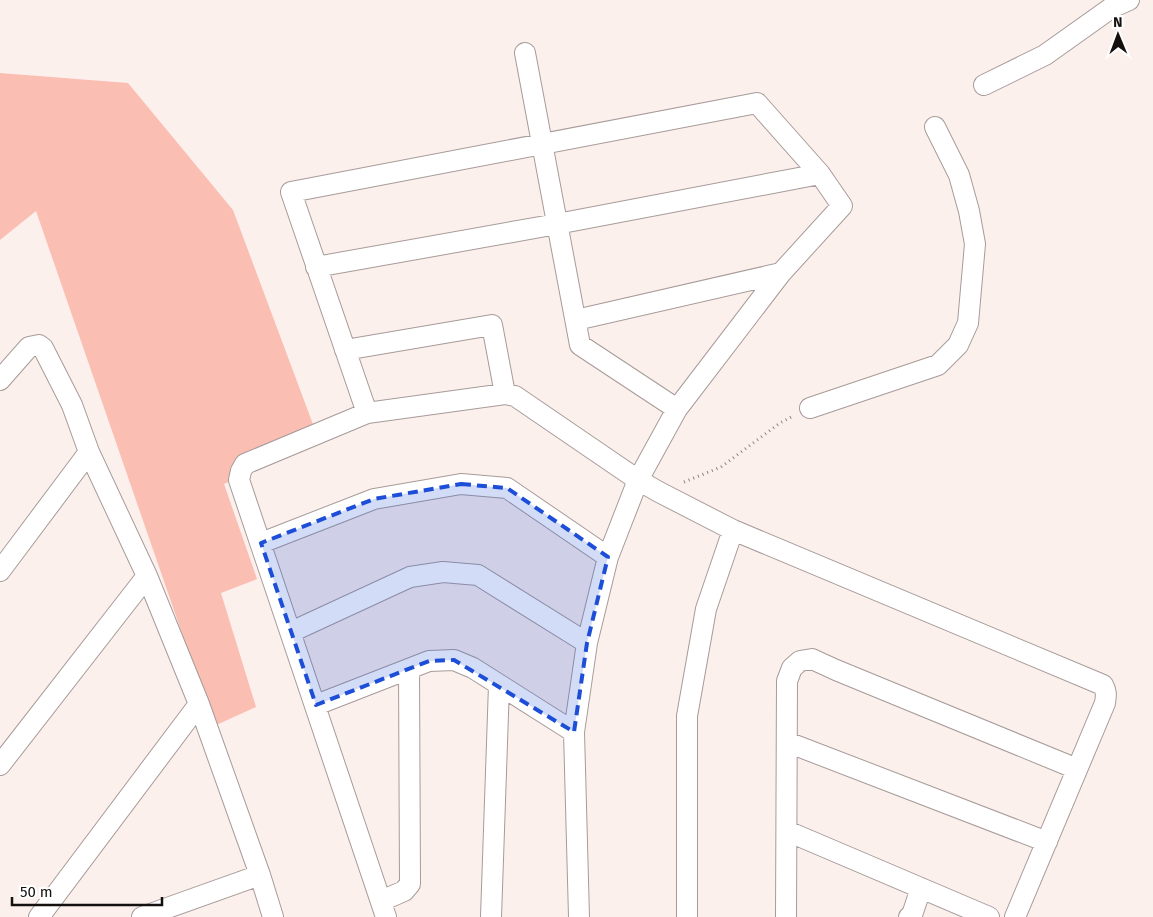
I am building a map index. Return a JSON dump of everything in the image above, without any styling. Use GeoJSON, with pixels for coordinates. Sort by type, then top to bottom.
{"type":"FeatureCollection","features":[{"type":"Feature","properties":{"kind":"street"},"geometry":{"type":"LineString","coordinates":[[984,85],[1045,55],[1111,8],[1129,0]]}},
{"type":"Feature","properties":{"kind":"street"},"geometry":{"type":"LineString","coordinates":[[525,53],[580,345],[677,409]]}},
{"type":"Feature","properties":{"kind":"street"},"geometry":{"type":"LineString","coordinates":[[367,413],[291,192],[757,104],[820,174],[842,206],[781,273],[677,409],[638,480],[608,557],[586,643],[574,732],[580,917]]}},
{"type":"Feature","properties":{"kind":"street"},"geometry":{"type":"LineString","coordinates":[[810,408],[938,365],[958,345],[968,323],[974,244],[969,212],[959,175],[935,127]]}},
{"type":"Feature","properties":{"kind":"street"},"geometry":{"type":"LineString","coordinates":[[316,267],[558,224],[820,174]]}},
{"type":"Feature","properties":{"kind":"street"},"geometry":{"type":"LineString","coordinates":[[576,320],[781,273]]}},
{"type":"Feature","properties":{"kind":"street"},"geometry":{"type":"LineString","coordinates":[[345,350],[492,325],[506,394]]}},
{"type":"Feature","properties":{"kind":"street"},"geometry":{"type":"LineString","coordinates":[[0,380],[29,347],[39,345],[44,348],[72,405],[89,452],[147,576],[199,704],[260,875],[269,914]]}},
{"type":"Feature","properties":{"kind":"street"},"geometry":{"type":"LineString","coordinates":[[409,669],[410,884],[384,909],[240,480],[241,471],[245,464],[367,413],[506,394],[515,396],[638,480],[733,530],[1103,685],[1106,690],[1105,703],[1015,917]]}},
{"type":"Feature","properties":{"kind":"street"},"geometry":{"type":"LineString","coordinates":[[0,571],[89,452]]}},
{"type":"Feature","properties":{"kind":"street"},"geometry":{"type":"LineString","coordinates":[[261,543],[374,499],[461,484],[507,488],[608,557]]}},
{"type":"Feature","properties":{"kind":"street"},"geometry":{"type":"LineString","coordinates":[[687,917],[687,716],[706,609],[733,530]]}},
{"type":"Feature","properties":{"kind":"street"},"geometry":{"type":"LineString","coordinates":[[291,632],[410,578],[443,572],[478,575],[586,643]]}},
{"type":"Feature","properties":{"kind":"street"},"geometry":{"type":"LineString","coordinates":[[0,765],[147,576]]}},
{"type":"Feature","properties":{"kind":"street"},"geometry":{"type":"LineString","coordinates":[[786,917],[788,681],[792,668],[800,662],[812,659],[1077,769]]}},
{"type":"Feature","properties":{"kind":"street"},"geometry":{"type":"LineString","coordinates":[[316,704],[429,661],[454,660],[473,668],[574,732]]}},
{"type":"Feature","properties":{"kind":"street"},"geometry":{"type":"LineString","coordinates":[[491,917],[499,685]]}},
{"type":"Feature","properties":{"kind":"street"},"geometry":{"type":"LineString","coordinates":[[39,917],[199,704]]}},
{"type":"Feature","properties":{"kind":"street"},"geometry":{"type":"LineString","coordinates":[[787,742],[1047,842]]}},
{"type":"Feature","properties":{"kind":"street"},"geometry":{"type":"LineString","coordinates":[[787,831],[989,917]]}},
{"type":"Feature","properties":{"kind":"street"},"geometry":{"type":"LineString","coordinates":[[142,917],[260,875]]}},
{"type":"Feature","properties":{"kind":"street"},"geometry":{"type":"LineString","coordinates":[[909,917],[912,915],[921,888]]}},
{"type":"Feature","properties":{"kind":"path"},"geometry":{"type":"LineString","coordinates":[[659,492],[722,467],[780,423],[810,408]]}},
{"type":"Feature","properties":{"kind":"highlighted area"},"geometry":{"type":"Polygon","coordinates":[[[461,484],[507,488],[608,557],[587,643],[574,732],[454,660],[429,661],[316,705],[261,543],[374,499],[461,484]]]}},
{"type":"Feature","properties":{"kind":"shaded area"},"geometry":{"type":"Polygon","coordinates":[[[0,73],[128,83],[233,210],[320,443],[224,484],[257,579],[221,593],[256,707],[214,726],[36,211],[0,240],[0,73]]]}}]}
